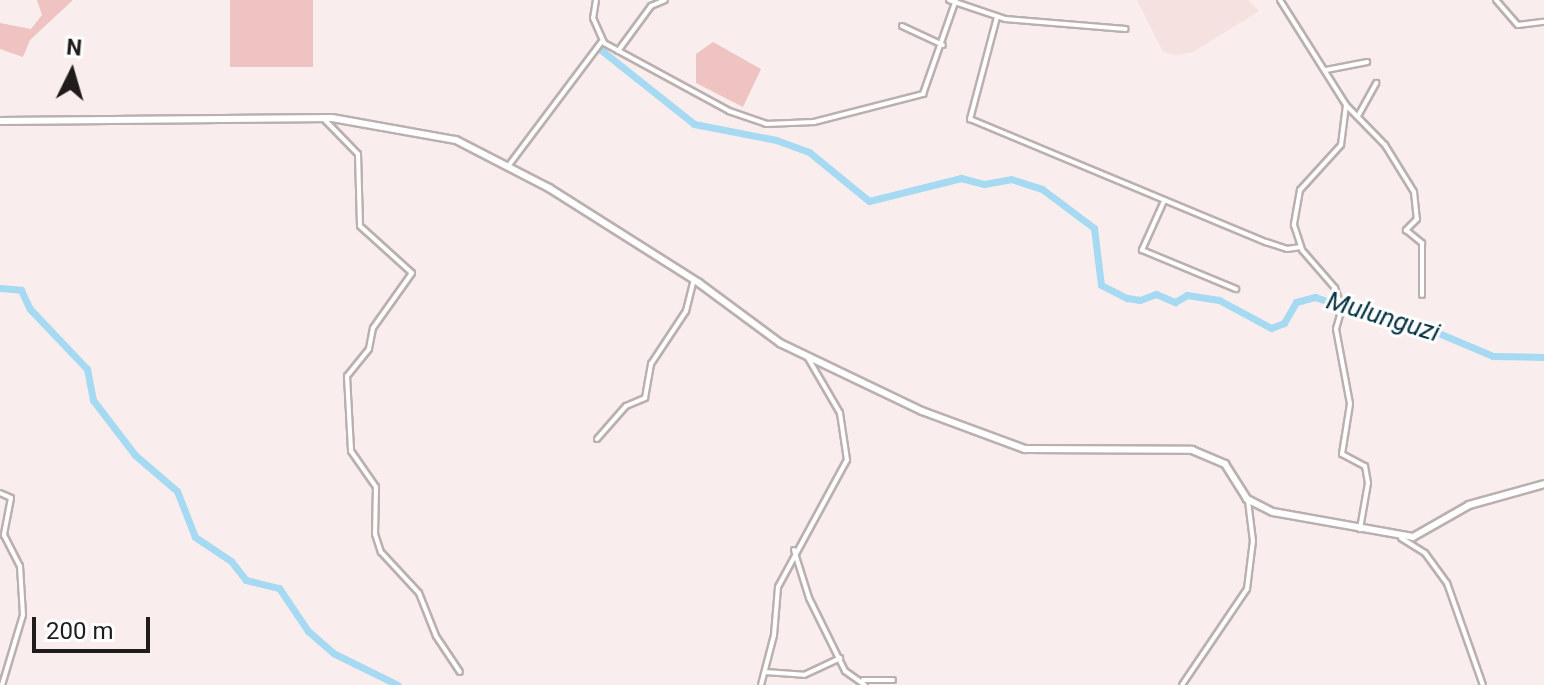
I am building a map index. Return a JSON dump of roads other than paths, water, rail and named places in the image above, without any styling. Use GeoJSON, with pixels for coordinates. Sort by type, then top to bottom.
{"type":"FeatureCollection","features":[{"type":"Feature","properties":{"kind":"street"},"geometry":{"type":"LineString","coordinates":[[596,0],[593,18],[602,41],[729,111],[766,124],[814,122],[923,94],[943,45],[956,1]]}},
{"type":"Feature","properties":{"kind":"street"},"geometry":{"type":"LineString","coordinates":[[618,51],[651,6],[665,0]]}},
{"type":"Feature","properties":{"kind":"street"},"geometry":{"type":"LineString","coordinates":[[949,0],[997,17],[1126,29]]}},
{"type":"Feature","properties":{"kind":"street"},"geometry":{"type":"LineString","coordinates":[[1280,0],[1346,105],[1385,145],[1414,192],[1417,219],[1406,230],[1422,243],[1422,295]]}},
{"type":"Feature","properties":{"kind":"street"},"geometry":{"type":"LineString","coordinates":[[1496,0],[1518,25],[1544,22]]}},
{"type":"Feature","properties":{"kind":"street"},"geometry":{"type":"LineString","coordinates":[[997,17],[970,119],[1287,249],[1301,247]]}},
{"type":"Feature","properties":{"kind":"street"},"geometry":{"type":"LineString","coordinates":[[902,26],[943,45]]}},
{"type":"Feature","properties":{"kind":"street"},"geometry":{"type":"LineString","coordinates":[[509,165],[602,41]]}},
{"type":"Feature","properties":{"kind":"street"},"geometry":{"type":"LineString","coordinates":[[1326,70],[1367,62]]}},
{"type":"Feature","properties":{"kind":"street"},"geometry":{"type":"LineString","coordinates":[[1358,116],[1376,83]]}},
{"type":"Feature","properties":{"kind":"street"},"geometry":{"type":"LineString","coordinates":[[1346,105],[1341,145],[1307,180],[1295,202],[1294,225],[1301,247],[1335,288],[1342,308],[1336,329],[1350,404],[1342,454],[1365,466],[1368,483],[1359,529]]}},
{"type":"Feature","properties":{"kind":"street"},"geometry":{"type":"LineString","coordinates":[[320,117],[358,154],[360,226],[412,273],[373,328],[367,354],[347,376],[351,451],[376,487],[375,534],[381,552],[419,593],[436,636],[460,672]]}},
{"type":"Feature","properties":{"kind":"street"},"geometry":{"type":"LineString","coordinates":[[0,121],[320,117],[456,140],[509,165],[694,280],[774,340],[933,416],[1022,449],[1198,452],[1229,467],[1247,499],[1253,541],[1247,589],[1183,685]]}},
{"type":"Feature","properties":{"kind":"street"},"geometry":{"type":"LineString","coordinates":[[1164,201],[1142,250],[1236,289]]}},
{"type":"Feature","properties":{"kind":"street"},"geometry":{"type":"LineString","coordinates":[[597,439],[626,406],[645,398],[651,364],[686,311],[694,280]]}},
{"type":"Feature","properties":{"kind":"street"},"geometry":{"type":"LineString","coordinates":[[761,685],[778,589],[794,550],[847,456],[840,413],[808,358]]}},
{"type":"Feature","properties":{"kind":"street"},"geometry":{"type":"LineString","coordinates":[[1401,538],[1422,535],[1489,497],[1544,484]]}},
{"type":"Feature","properties":{"kind":"street"},"geometry":{"type":"LineString","coordinates":[[0,493],[11,498],[4,535],[20,566],[23,613],[2,685]]}},
{"type":"Feature","properties":{"kind":"street"},"geometry":{"type":"LineString","coordinates":[[1247,499],[1273,512],[1401,538],[1425,553],[1447,583],[1460,608],[1464,642],[1483,685]]}},
{"type":"Feature","properties":{"kind":"street"},"geometry":{"type":"LineString","coordinates":[[794,550],[809,598],[846,673],[864,682],[893,680]]}},
{"type":"Feature","properties":{"kind":"street"},"geometry":{"type":"LineString","coordinates":[[765,672],[804,675],[840,658]]}},
{"type":"Feature","properties":{"kind":"waterway","name":"Mulunguzi"},"geometry":{"type":"LineString","coordinates":[[596,46],[694,124],[776,140],[809,152],[869,201],[961,178],[984,184],[1011,179],[1042,189],[1094,228],[1101,285],[1127,298],[1140,300],[1156,294],[1175,302],[1187,295],[1219,300],[1271,328],[1284,323],[1296,302],[1315,297],[1376,318],[1410,321],[1493,356],[1544,357]]}},
{"type":"Feature","properties":{"kind":"waterway"},"geometry":{"type":"LineString","coordinates":[[0,288],[21,290],[30,309],[87,369],[93,400],[135,455],[177,491],[195,537],[231,561],[246,580],[279,588],[308,631],[333,653],[398,685]]}}]}
